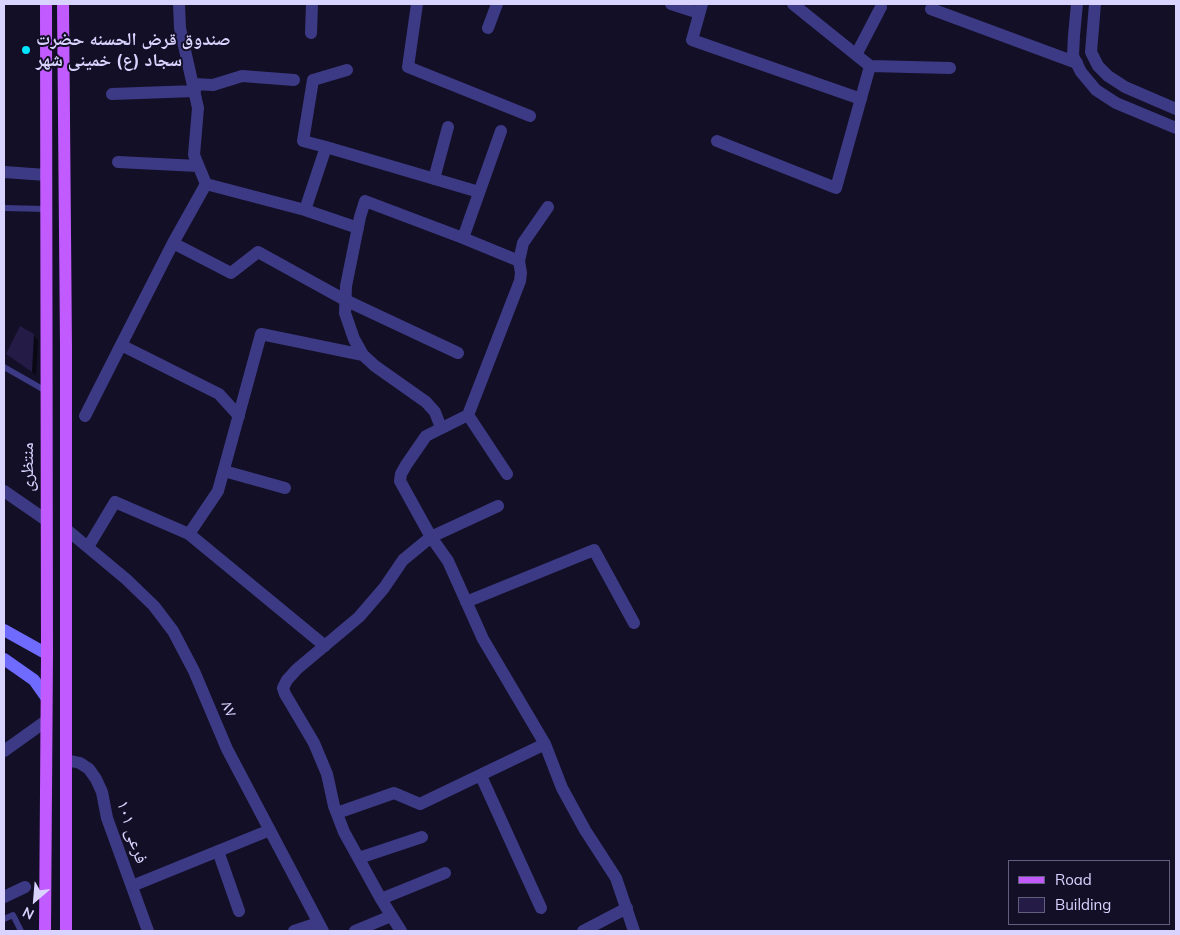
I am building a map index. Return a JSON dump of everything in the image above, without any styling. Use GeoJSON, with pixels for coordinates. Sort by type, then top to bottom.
{"type":"FeatureCollection","features":[{"type":"Feature","properties":{"kind":"main road","name":"منتظری"},"geometry":{"type":"LineString","coordinates":[[45,931],[47,654],[46,4]]}},
{"type":"Feature","properties":{"kind":"main road"},"geometry":{"type":"LineString","coordinates":[[63,4],[66,931]]}},
{"type":"Feature","properties":{"kind":"main road"},"geometry":{"type":"LineString","coordinates":[[46,36],[63,35]]}},
{"type":"Feature","properties":{"kind":"main road"},"geometry":{"type":"LineString","coordinates":[[4,630],[47,654]]}},
{"type":"Feature","properties":{"kind":"main road"},"geometry":{"type":"LineString","coordinates":[[4,659],[34,680],[46,697]]}},
{"type":"Feature","properties":{"kind":"street"},"geometry":{"type":"LineString","coordinates":[[179,4],[180,28],[198,108],[194,155],[206,184]]}},
{"type":"Feature","properties":{"kind":"street"},"geometry":{"type":"LineString","coordinates":[[311,33],[312,4]]}},
{"type":"Feature","properties":{"kind":"street"},"geometry":{"type":"LineString","coordinates":[[417,4],[408,67],[530,116]]}},
{"type":"Feature","properties":{"kind":"street"},"geometry":{"type":"LineString","coordinates":[[488,28],[498,4]]}},
{"type":"Feature","properties":{"kind":"street"},"geometry":{"type":"LineString","coordinates":[[671,4],[701,9],[692,40],[860,99]]}},
{"type":"Feature","properties":{"kind":"street"},"geometry":{"type":"LineString","coordinates":[[793,4],[870,66],[950,68]]}},
{"type":"Feature","properties":{"kind":"street"},"geometry":{"type":"LineString","coordinates":[[1077,4],[1074,56],[1081,72],[1096,90],[1116,103],[1176,128]]}},
{"type":"Feature","properties":{"kind":"street"},"geometry":{"type":"LineString","coordinates":[[1095,4],[1092,52],[1098,66],[1108,76],[1125,87],[1176,109]]}},
{"type":"Feature","properties":{"kind":"street"},"geometry":{"type":"LineString","coordinates":[[856,55],[881,7]]}},
{"type":"Feature","properties":{"kind":"street"},"geometry":{"type":"LineString","coordinates":[[931,9],[1077,62]]}},
{"type":"Feature","properties":{"kind":"street"},"geometry":{"type":"LineString","coordinates":[[717,141],[836,188],[870,66]]}},
{"type":"Feature","properties":{"kind":"street"},"geometry":{"type":"LineString","coordinates":[[347,70],[313,80],[303,141],[479,192]]}},
{"type":"Feature","properties":{"kind":"street"},"geometry":{"type":"LineString","coordinates":[[112,94],[213,85],[242,76],[294,80]]}},
{"type":"Feature","properties":{"kind":"street"},"geometry":{"type":"LineString","coordinates":[[434,179],[448,127]]}},
{"type":"Feature","properties":{"kind":"street"},"geometry":{"type":"LineString","coordinates":[[463,238],[501,130]]}},
{"type":"Feature","properties":{"kind":"street"},"geometry":{"type":"LineString","coordinates":[[306,210],[326,147]]}},
{"type":"Feature","properties":{"kind":"street"},"geometry":{"type":"LineString","coordinates":[[118,162],[198,166]]}},
{"type":"Feature","properties":{"kind":"street"},"geometry":{"type":"LineString","coordinates":[[4,172],[46,175]]}},
{"type":"Feature","properties":{"kind":"street"},"geometry":{"type":"LineString","coordinates":[[206,184],[306,210],[358,228]]}},
{"type":"Feature","properties":{"kind":"street"},"geometry":{"type":"LineString","coordinates":[[85,416],[173,242],[206,184]]}},
{"type":"Feature","properties":{"kind":"street"},"geometry":{"type":"LineString","coordinates":[[441,428],[435,412],[426,402],[375,366],[363,355],[354,339],[345,313],[346,286],[365,200],[519,261]]}},
{"type":"Feature","properties":{"kind":"street"},"geometry":{"type":"LineString","coordinates":[[548,207],[523,244],[519,261],[520,281],[468,415],[426,436],[406,465],[401,474],[400,481],[431,537],[448,561],[483,640],[545,744],[562,788],[585,830],[616,878],[634,931]]}},
{"type":"Feature","properties":{"kind":"street"},"geometry":{"type":"LineString","coordinates":[[173,242],[232,273],[258,252],[345,300],[458,353]]}},
{"type":"Feature","properties":{"kind":"street"},"geometry":{"type":"LineString","coordinates":[[189,534],[218,491],[261,334],[363,355]]}},
{"type":"Feature","properties":{"kind":"street"},"geometry":{"type":"LineString","coordinates":[[121,345],[219,394],[239,416]]}},
{"type":"Feature","properties":{"kind":"street"},"geometry":{"type":"LineString","coordinates":[[468,415],[507,474]]}},
{"type":"Feature","properties":{"kind":"street"},"geometry":{"type":"LineString","coordinates":[[224,471],[286,488]]}},
{"type":"Feature","properties":{"kind":"street"},"geometry":{"type":"LineString","coordinates":[[4,491],[46,520]]}},
{"type":"Feature","properties":{"kind":"street"},"geometry":{"type":"LineString","coordinates":[[88,547],[116,502],[189,534],[325,646]]}},
{"type":"Feature","properties":{"kind":"street"},"geometry":{"type":"LineString","coordinates":[[401,931],[344,832],[327,774],[314,743],[283,688],[287,680],[297,669],[359,617],[384,588],[403,560],[431,537],[498,506]]}},
{"type":"Feature","properties":{"kind":"street","name":"۸۷"},"geometry":{"type":"LineString","coordinates":[[66,529],[126,579],[154,606],[173,631],[194,671],[227,749],[320,927]]}},
{"type":"Feature","properties":{"kind":"street"},"geometry":{"type":"LineString","coordinates":[[466,602],[594,550],[634,623]]}},
{"type":"Feature","properties":{"kind":"street"},"geometry":{"type":"LineString","coordinates":[[4,750],[46,721]]}},
{"type":"Feature","properties":{"kind":"street"},"geometry":{"type":"LineString","coordinates":[[337,813],[394,793],[420,804],[545,744]]}},
{"type":"Feature","properties":{"kind":"street","name":"فرعی ۱۰۱"},"geometry":{"type":"LineString","coordinates":[[66,760],[80,762],[96,779],[102,792],[107,818],[148,931]]}},
{"type":"Feature","properties":{"kind":"street"},"geometry":{"type":"LineString","coordinates":[[480,776],[541,908]]}},
{"type":"Feature","properties":{"kind":"street"},"geometry":{"type":"LineString","coordinates":[[132,886],[270,830]]}},
{"type":"Feature","properties":{"kind":"street"},"geometry":{"type":"LineString","coordinates":[[359,858],[422,837]]}},
{"type":"Feature","properties":{"kind":"street"},"geometry":{"type":"LineString","coordinates":[[218,851],[239,912]]}},
{"type":"Feature","properties":{"kind":"street"},"geometry":{"type":"LineString","coordinates":[[381,899],[445,873]]}},
{"type":"Feature","properties":{"kind":"street"},"geometry":{"type":"LineString","coordinates":[[4,897],[25,887]]}},
{"type":"Feature","properties":{"kind":"street"},"geometry":{"type":"LineString","coordinates":[[583,931],[627,908]]}},
{"type":"Feature","properties":{"kind":"street"},"geometry":{"type":"LineString","coordinates":[[355,931],[392,916]]}},
{"type":"Feature","properties":{"kind":"street"},"geometry":{"type":"LineString","coordinates":[[294,931],[320,927]]}},
{"type":"Feature","properties":{"kind":"lane"},"geometry":{"type":"LineString","coordinates":[[4,208],[46,209]]}},
{"type":"Feature","properties":{"kind":"lane"},"geometry":{"type":"LineString","coordinates":[[4,367],[46,392]]}},
{"type":"Feature","properties":{"kind":"lane"},"geometry":{"type":"LineString","coordinates":[[4,919],[13,914],[21,931]]}},
{"type":"Feature","properties":{"kind":"building"},"geometry":{"type":"Polygon","coordinates":[[[20,326],[34,334],[32,372],[6,354],[20,326]]]}},
{"type":"Feature","properties":{"kind":"place","name":"صندوق قرض الحسنه حضرت سجاد (ع) خمینی شهر"},"geometry":{"type":"Point","coordinates":[26,50]}}]}
